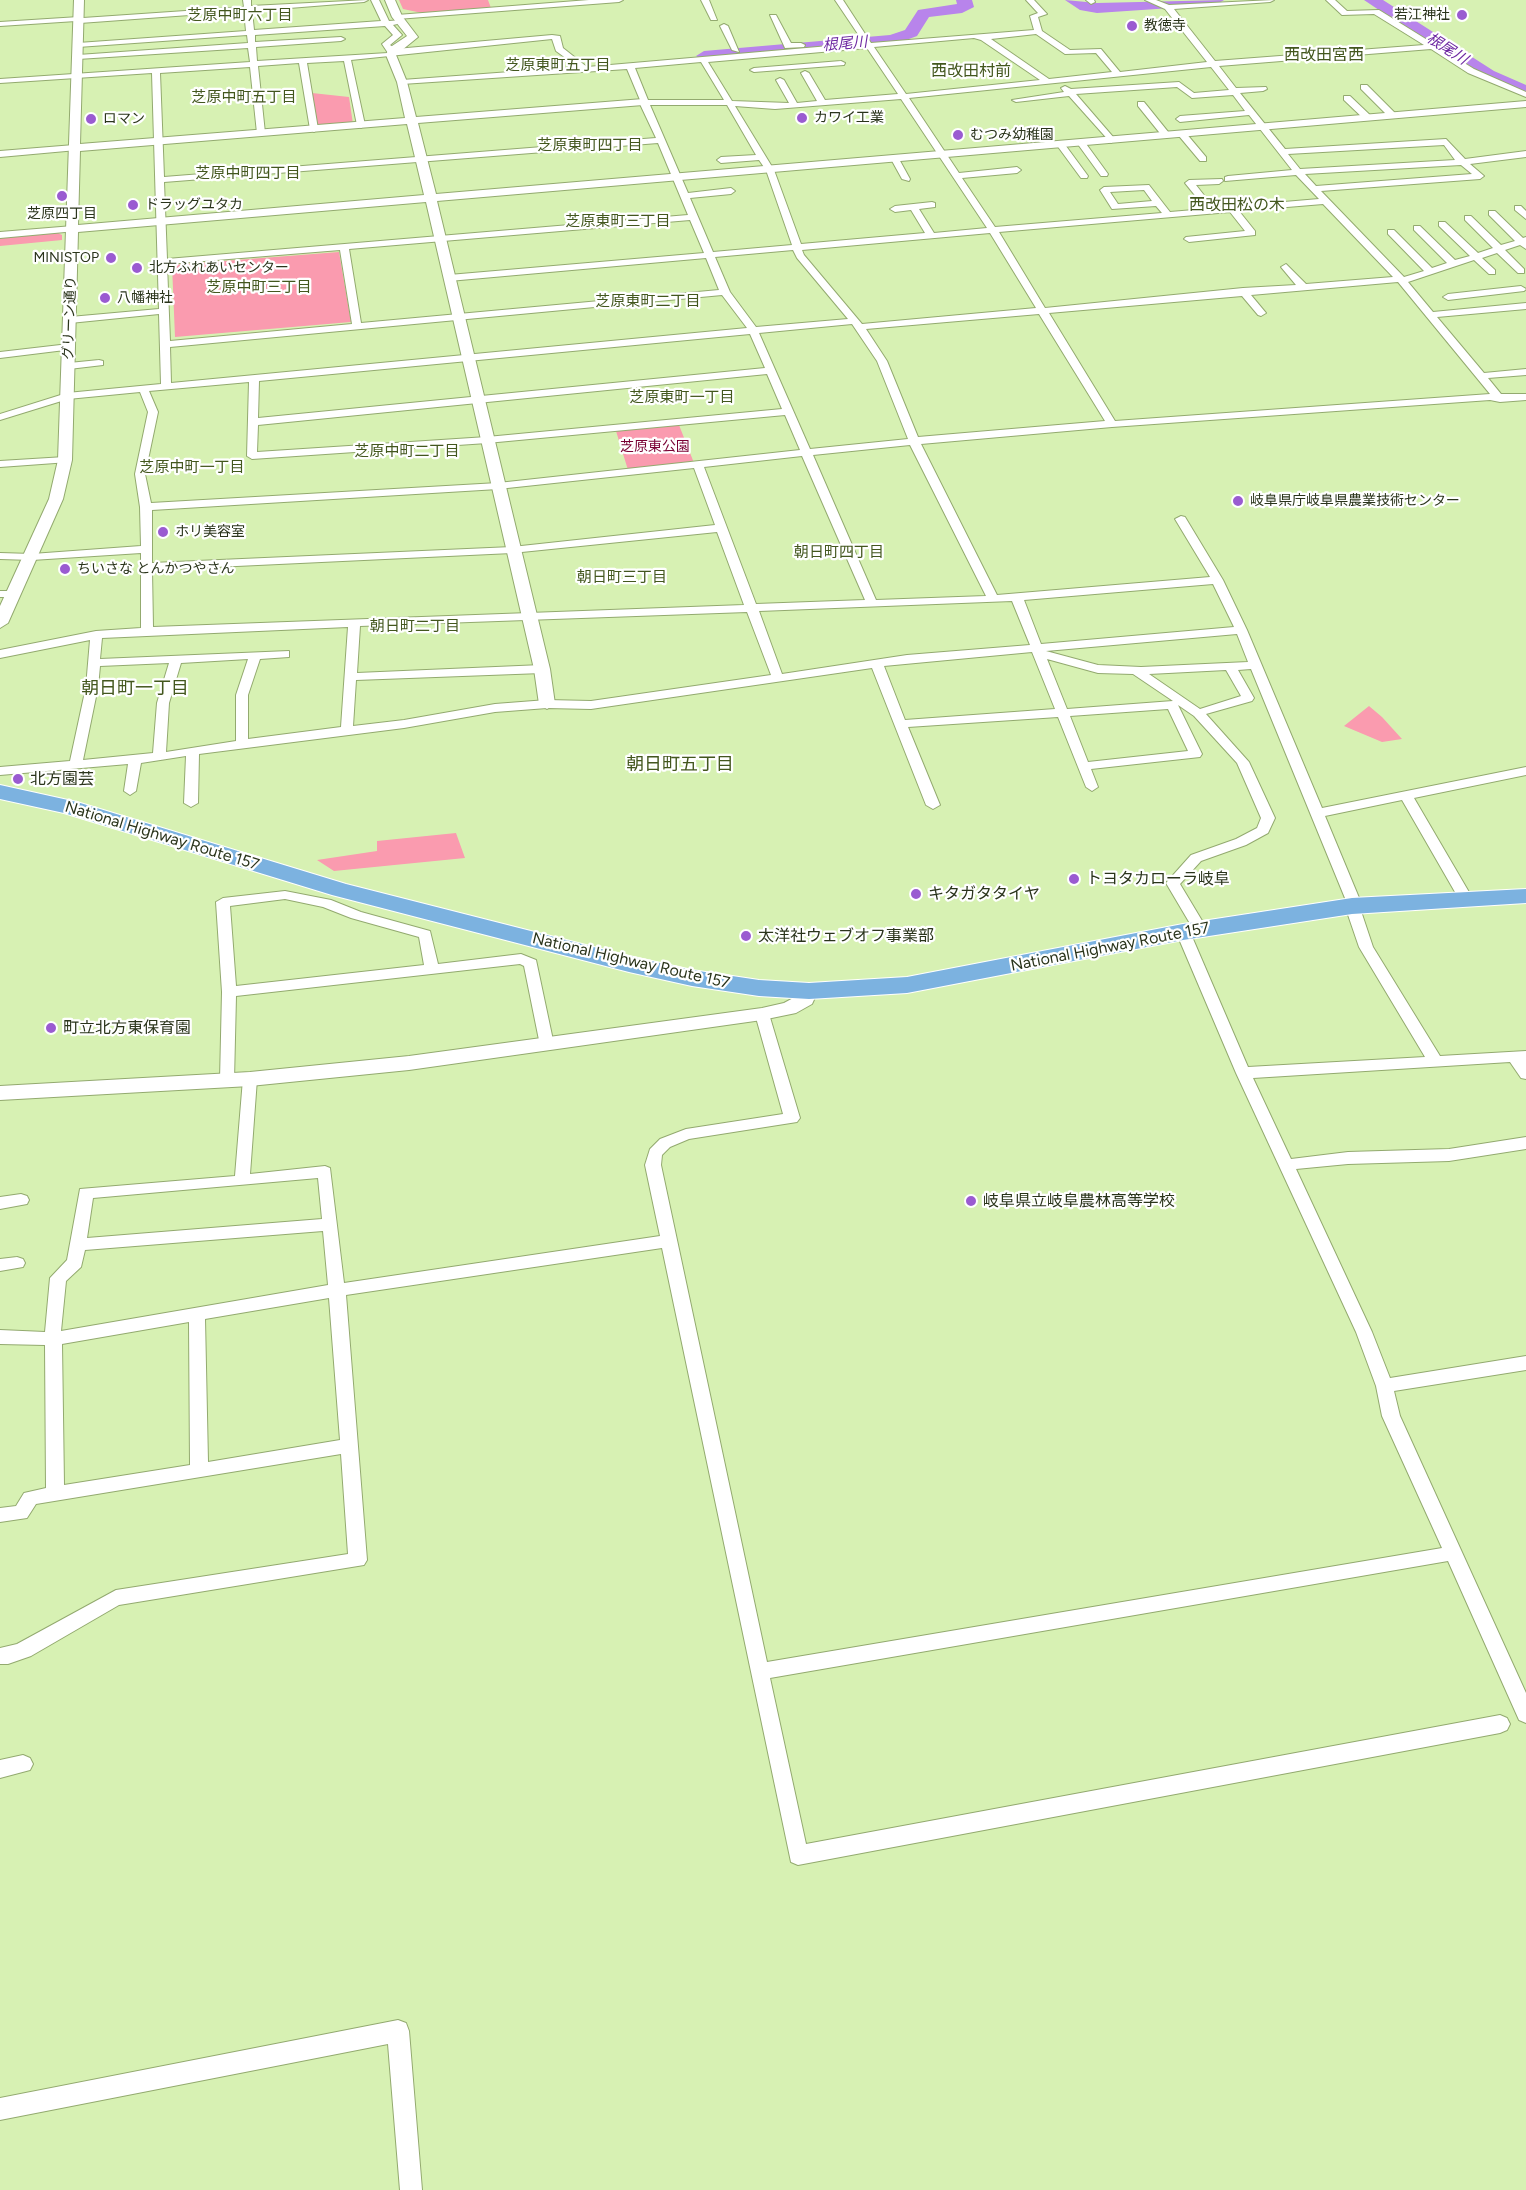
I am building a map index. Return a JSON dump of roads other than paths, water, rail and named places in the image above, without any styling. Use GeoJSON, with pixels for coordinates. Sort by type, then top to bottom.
{"type":"FeatureCollection","features":[{"type":"Feature","properties":{"kind":"highway","name":"National Highway Route 157"},"geometry":{"type":"LineString","coordinates":[[0,792],[69,807],[340,890],[628,964],[692,978],[759,988],[809,991],[907,985],[1191,931],[1354,905],[1526,896]]}},
{"type":"Feature","properties":{"kind":"street","name":"グリーン通り"},"geometry":{"type":"LineString","coordinates":[[0,623],[56,500],[65,460],[79,0]]}},
{"type":"Feature","properties":{"kind":"street"},"geometry":{"type":"LineString","coordinates":[[0,24],[79,20],[247,5],[364,0]]}},
{"type":"Feature","properties":{"kind":"street"},"geometry":{"type":"LineString","coordinates":[[375,0],[381,16],[395,20],[413,37],[391,52]]}},
{"type":"Feature","properties":{"kind":"street"},"geometry":{"type":"LineString","coordinates":[[390,0],[395,20]]}},
{"type":"Feature","properties":{"kind":"street"},"geometry":{"type":"LineString","coordinates":[[78,51],[395,20],[528,3],[619,0]]}},
{"type":"Feature","properties":{"kind":"street"},"geometry":{"type":"LineString","coordinates":[[705,0],[714,18]]}},
{"type":"Feature","properties":{"kind":"street"},"geometry":{"type":"LineString","coordinates":[[839,0],[994,232],[1112,424]]}},
{"type":"Feature","properties":{"kind":"street"},"geometry":{"type":"LineString","coordinates":[[1029,0],[1043,14],[1034,16],[1038,32]]}},
{"type":"Feature","properties":{"kind":"street"},"geometry":{"type":"LineString","coordinates":[[1149,0],[1168,7],[1270,0]]}},
{"type":"Feature","properties":{"kind":"street"},"geometry":{"type":"LineString","coordinates":[[1329,0],[1345,14],[1376,12],[1471,71],[1526,96]]}},
{"type":"Feature","properties":{"kind":"street"},"geometry":{"type":"LineString","coordinates":[[247,5],[261,133]]}},
{"type":"Feature","properties":{"kind":"street"},"geometry":{"type":"LineString","coordinates":[[1168,7],[1281,152],[1324,201],[1401,280],[1500,399]]}},
{"type":"Feature","properties":{"kind":"street"},"geometry":{"type":"LineString","coordinates":[[773,17],[788,46]]}},
{"type":"Feature","properties":{"kind":"street"},"geometry":{"type":"LineString","coordinates":[[724,26],[735,50]]}},
{"type":"Feature","properties":{"kind":"street"},"geometry":{"type":"LineString","coordinates":[[984,38],[1003,34],[1038,32],[1068,52],[1098,51],[1119,75]]}},
{"type":"Feature","properties":{"kind":"street"},"geometry":{"type":"LineString","coordinates":[[718,51],[974,36],[984,38],[1071,93],[1111,140]]}},
{"type":"Feature","properties":{"kind":"street"},"geometry":{"type":"LineString","coordinates":[[0,81],[347,58],[552,37],[557,38],[560,49],[582,71]]}},
{"type":"Feature","properties":{"kind":"street"},"geometry":{"type":"LineString","coordinates":[[78,51],[252,46],[341,39]]}},
{"type":"Feature","properties":{"kind":"street"},"geometry":{"type":"LineString","coordinates":[[402,82],[582,71],[868,42]]}},
{"type":"Feature","properties":{"kind":"street"},"geometry":{"type":"LineString","coordinates":[[0,154],[644,102],[729,103],[775,107],[1213,64],[1432,47]]}},
{"type":"Feature","properties":{"kind":"street"},"geometry":{"type":"LineString","coordinates":[[802,50],[812,65]]}},
{"type":"Feature","properties":{"kind":"street"},"geometry":{"type":"LineString","coordinates":[[391,52],[402,82],[479,399],[512,550],[530,616],[532,638],[542,669],[547,704]]}},
{"type":"Feature","properties":{"kind":"street"},"geometry":{"type":"LineString","coordinates":[[347,58],[361,125]]}},
{"type":"Feature","properties":{"kind":"street"},"geometry":{"type":"LineString","coordinates":[[702,58],[770,170],[800,256],[857,324],[882,361],[914,441],[993,599]]}},
{"type":"Feature","properties":{"kind":"street"},"geometry":{"type":"LineString","coordinates":[[303,61],[314,129]]}},
{"type":"Feature","properties":{"kind":"street"},"geometry":{"type":"LineString","coordinates":[[754,70],[841,63]]}},
{"type":"Feature","properties":{"kind":"street"},"geometry":{"type":"LineString","coordinates":[[630,66],[659,140],[725,291],[753,330],[872,603]]}},
{"type":"Feature","properties":{"kind":"street"},"geometry":{"type":"LineString","coordinates":[[156,70],[166,386]]}},
{"type":"Feature","properties":{"kind":"street"},"geometry":{"type":"LineString","coordinates":[[805,74],[822,103]]}},
{"type":"Feature","properties":{"kind":"street"},"geometry":{"type":"LineString","coordinates":[[780,80],[794,105]]}},
{"type":"Feature","properties":{"kind":"street"},"geometry":{"type":"LineString","coordinates":[[1016,100],[1179,84],[1192,96],[1263,89]]}},
{"type":"Feature","properties":{"kind":"street"},"geometry":{"type":"LineString","coordinates":[[1364,87],[1393,116]]}},
{"type":"Feature","properties":{"kind":"street"},"geometry":{"type":"LineString","coordinates":[[1347,98],[1368,118]]}},
{"type":"Feature","properties":{"kind":"street"},"geometry":{"type":"LineString","coordinates":[[1141,104],[1166,135]]}},
{"type":"Feature","properties":{"kind":"street"},"geometry":{"type":"LineString","coordinates":[[0,236],[1526,104]]}},
{"type":"Feature","properties":{"kind":"street"},"geometry":{"type":"LineString","coordinates":[[1180,119],[1250,113]]}},
{"type":"Feature","properties":{"kind":"street"},"geometry":{"type":"LineString","coordinates":[[1182,134],[1203,159]]}},
{"type":"Feature","properties":{"kind":"street"},"geometry":{"type":"LineString","coordinates":[[159,180],[659,140]]}},
{"type":"Feature","properties":{"kind":"street"},"geometry":{"type":"LineString","coordinates":[[1281,152],[1446,142],[1454,153],[1480,176],[1313,189]]}},
{"type":"Feature","properties":{"kind":"street"},"geometry":{"type":"LineString","coordinates":[[1081,143],[1104,174]]}},
{"type":"Feature","properties":{"kind":"street"},"geometry":{"type":"LineString","coordinates":[[1060,144],[1084,176]]}},
{"type":"Feature","properties":{"kind":"street"},"geometry":{"type":"LineString","coordinates":[[1290,162],[1454,153]]}},
{"type":"Feature","properties":{"kind":"street"},"geometry":{"type":"LineString","coordinates":[[1213,212],[1189,183],[1526,154]]}},
{"type":"Feature","properties":{"kind":"street"},"geometry":{"type":"LineString","coordinates":[[721,160],[763,157]]}},
{"type":"Feature","properties":{"kind":"street"},"geometry":{"type":"LineString","coordinates":[[895,159],[906,179]]}},
{"type":"Feature","properties":{"kind":"street"},"geometry":{"type":"LineString","coordinates":[[957,176],[1017,170]]}},
{"type":"Feature","properties":{"kind":"street"},"geometry":{"type":"LineString","coordinates":[[1158,203],[1115,207],[1104,190],[1146,187],[1169,216]]}},
{"type":"Feature","properties":{"kind":"street"},"geometry":{"type":"LineString","coordinates":[[683,196],[731,191]]}},
{"type":"Feature","properties":{"kind":"street"},"geometry":{"type":"LineString","coordinates":[[449,278],[994,232],[1324,201]]}},
{"type":"Feature","properties":{"kind":"street"},"geometry":{"type":"LineString","coordinates":[[895,209],[932,205]]}},
{"type":"Feature","properties":{"kind":"street"},"geometry":{"type":"LineString","coordinates":[[914,208],[932,237]]}},
{"type":"Feature","properties":{"kind":"street"},"geometry":{"type":"LineString","coordinates":[[1518,208],[1526,216]]}},
{"type":"Feature","properties":{"kind":"street"},"geometry":{"type":"LineString","coordinates":[[1189,239],[1252,233],[1233,210]]}},
{"type":"Feature","properties":{"kind":"street"},"geometry":{"type":"LineString","coordinates":[[1492,213],[1525,243]]}},
{"type":"Feature","properties":{"kind":"street"},"geometry":{"type":"LineString","coordinates":[[162,262],[692,217]]}},
{"type":"Feature","properties":{"kind":"street"},"geometry":{"type":"LineString","coordinates":[[1468,218],[1521,271]]}},
{"type":"Feature","properties":{"kind":"street"},"geometry":{"type":"LineString","coordinates":[[1442,224],[1492,272]]}},
{"type":"Feature","properties":{"kind":"street"},"geometry":{"type":"LineString","coordinates":[[1417,228],[1453,264]]}},
{"type":"Feature","properties":{"kind":"street"},"geometry":{"type":"LineString","coordinates":[[1391,232],[1430,272]]}},
{"type":"Feature","properties":{"kind":"street"},"geometry":{"type":"LineString","coordinates":[[0,417],[67,396],[143,388],[753,330],[1041,310],[1302,286],[1401,280],[1525,243]]}},
{"type":"Feature","properties":{"kind":"street"},"geometry":{"type":"LineString","coordinates":[[344,246],[357,326]]}},
{"type":"Feature","properties":{"kind":"street"},"geometry":{"type":"LineString","coordinates":[[1286,267],[1302,286]]}},
{"type":"Feature","properties":{"kind":"street"},"geometry":{"type":"LineString","coordinates":[[1448,297],[1521,289]]}},
{"type":"Feature","properties":{"kind":"street"},"geometry":{"type":"LineString","coordinates":[[164,345],[725,291]]}},
{"type":"Feature","properties":{"kind":"street"},"geometry":{"type":"LineString","coordinates":[[1243,291],[1261,313]]}},
{"type":"Feature","properties":{"kind":"street"},"geometry":{"type":"LineString","coordinates":[[1472,294],[1487,310]]}},
{"type":"Feature","properties":{"kind":"street"},"geometry":{"type":"LineString","coordinates":[[1429,315],[1526,306]]}},
{"type":"Feature","properties":{"kind":"street"},"geometry":{"type":"LineString","coordinates":[[70,320],[164,311]]}},
{"type":"Feature","properties":{"kind":"street"},"geometry":{"type":"LineString","coordinates":[[0,355],[69,347]]}},
{"type":"Feature","properties":{"kind":"street"},"geometry":{"type":"LineString","coordinates":[[69,366],[99,363]]}},
{"type":"Feature","properties":{"kind":"street"},"geometry":{"type":"LineString","coordinates":[[252,422],[769,371]]}},
{"type":"Feature","properties":{"kind":"street"},"geometry":{"type":"LineString","coordinates":[[1481,376],[1526,372]]}},
{"type":"Feature","properties":{"kind":"street"},"geometry":{"type":"LineString","coordinates":[[254,378],[252,456],[488,440],[788,412]]}},
{"type":"Feature","properties":{"kind":"street"},"geometry":{"type":"LineString","coordinates":[[143,388],[153,412],[140,474],[146,507],[147,631]]}},
{"type":"Feature","properties":{"kind":"street"},"geometry":{"type":"LineString","coordinates":[[146,507],[498,486],[914,441],[1112,424],[1526,398]]}},
{"type":"Feature","properties":{"kind":"street"},"geometry":{"type":"LineString","coordinates":[[0,464],[65,460]]}},
{"type":"Feature","properties":{"kind":"street"},"geometry":{"type":"LineString","coordinates":[[698,465],[778,679]]}},
{"type":"Feature","properties":{"kind":"street"},"geometry":{"type":"LineString","coordinates":[[1181,519],[1217,580],[1241,630],[1319,813],[1354,905],[1366,947],[1436,1062]]}},
{"type":"Feature","properties":{"kind":"street"},"geometry":{"type":"LineString","coordinates":[[146,567],[512,550],[721,528]]}},
{"type":"Feature","properties":{"kind":"street"},"geometry":{"type":"LineString","coordinates":[[0,556],[32,557],[146,549]]}},
{"type":"Feature","properties":{"kind":"street"},"geometry":{"type":"LineString","coordinates":[[0,654],[96,635],[147,631],[1017,598],[1217,580]]}},
{"type":"Feature","properties":{"kind":"street"},"geometry":{"type":"LineString","coordinates":[[0,594],[14,594]]}},
{"type":"Feature","properties":{"kind":"street"},"geometry":{"type":"LineString","coordinates":[[1017,598],[1092,788]]}},
{"type":"Feature","properties":{"kind":"street"},"geometry":{"type":"LineString","coordinates":[[347,729],[354,623]]}},
{"type":"Feature","properties":{"kind":"street"},"geometry":{"type":"LineString","coordinates":[[0,771],[135,760],[347,729],[404,724],[495,708],[547,704],[591,705],[876,664],[1241,630]]}},
{"type":"Feature","properties":{"kind":"street"},"geometry":{"type":"LineString","coordinates":[[76,765],[92,687],[96,635]]}},
{"type":"Feature","properties":{"kind":"street"},"geometry":{"type":"LineString","coordinates":[[1038,649],[1070,663],[1098,669],[1136,671],[1255,664]]}},
{"type":"Feature","properties":{"kind":"street"},"geometry":{"type":"LineString","coordinates":[[94,663],[285,654]]}},
{"type":"Feature","properties":{"kind":"street"},"geometry":{"type":"LineString","coordinates":[[242,744],[242,695],[255,655]]}},
{"type":"Feature","properties":{"kind":"street"},"geometry":{"type":"LineString","coordinates":[[159,756],[163,703],[176,659]]}},
{"type":"Feature","properties":{"kind":"street"},"geometry":{"type":"LineString","coordinates":[[876,664],[933,805]]}},
{"type":"Feature","properties":{"kind":"street"},"geometry":{"type":"LineString","coordinates":[[1198,713],[1248,698],[1230,666]]}},
{"type":"Feature","properties":{"kind":"street"},"geometry":{"type":"LineString","coordinates":[[350,677],[542,669]]}},
{"type":"Feature","properties":{"kind":"street"},"geometry":{"type":"LineString","coordinates":[[1136,671],[1198,713],[1243,762],[1268,818],[1263,830],[1241,842],[1196,858],[1173,883],[1243,1074],[1364,1332],[1384,1386],[1391,1416],[1526,1714]]}},
{"type":"Feature","properties":{"kind":"street"},"geometry":{"type":"LineString","coordinates":[[901,724],[1172,705],[1196,754],[1083,766]]}},
{"type":"Feature","properties":{"kind":"street"},"geometry":{"type":"LineString","coordinates":[[191,803],[193,751]]}},
{"type":"Feature","properties":{"kind":"street"},"geometry":{"type":"LineString","coordinates":[[130,791],[135,760]]}},
{"type":"Feature","properties":{"kind":"street"},"geometry":{"type":"LineString","coordinates":[[1319,813],[1396,796],[1407,797],[1415,793],[1526,771]]}},
{"type":"Feature","properties":{"kind":"street"},"geometry":{"type":"LineString","coordinates":[[1407,797],[1466,900]]}},
{"type":"Feature","properties":{"kind":"street"},"geometry":{"type":"LineString","coordinates":[[227,1080],[229,992],[223,902],[285,895],[326,903],[356,915],[425,934],[432,970]]}},
{"type":"Feature","properties":{"kind":"street"},"geometry":{"type":"LineString","coordinates":[[229,992],[521,959],[531,963],[547,1045]]}},
{"type":"Feature","properties":{"kind":"street"},"geometry":{"type":"LineString","coordinates":[[0,1093],[250,1079],[409,1063],[762,1014],[789,1008],[805,1000],[809,991]]}},
{"type":"Feature","properties":{"kind":"street"},"geometry":{"type":"LineString","coordinates":[[762,1014],[792,1118],[686,1134],[665,1143],[655,1153],[653,1165],[798,1855],[1500,1724]]}},
{"type":"Feature","properties":{"kind":"street"},"geometry":{"type":"LineString","coordinates":[[1243,1074],[1520,1057],[1526,1074]]}},
{"type":"Feature","properties":{"kind":"street"},"geometry":{"type":"LineString","coordinates":[[242,1181],[250,1079]]}},
{"type":"Feature","properties":{"kind":"street"},"geometry":{"type":"LineString","coordinates":[[1285,1165],[1348,1158],[1449,1155],[1526,1143]]}},
{"type":"Feature","properties":{"kind":"street"},"geometry":{"type":"LineString","coordinates":[[0,1656],[8,1656],[24,1650],[116,1598],[358,1560],[337,1290],[324,1172],[86,1193],[75,1263],[58,1278],[53,1339],[55,1494]]}},
{"type":"Feature","properties":{"kind":"street"},"geometry":{"type":"LineString","coordinates":[[0,1203],[21,1200]]}},
{"type":"Feature","properties":{"kind":"street"},"geometry":{"type":"LineString","coordinates":[[78,1245],[330,1224]]}},
{"type":"Feature","properties":{"kind":"street"},"geometry":{"type":"LineString","coordinates":[[0,1337],[53,1339],[337,1290],[670,1241]]}},
{"type":"Feature","properties":{"kind":"street"},"geometry":{"type":"LineString","coordinates":[[0,1265],[17,1263]]}},
{"type":"Feature","properties":{"kind":"street"},"geometry":{"type":"LineString","coordinates":[[197,1314],[199,1471]]}},
{"type":"Feature","properties":{"kind":"street"},"geometry":{"type":"LineString","coordinates":[[1384,1386],[1526,1363]]}},
{"type":"Feature","properties":{"kind":"street"},"geometry":{"type":"LineString","coordinates":[[0,1515],[21,1513],[30,1498],[349,1446]]}},
{"type":"Feature","properties":{"kind":"street"},"geometry":{"type":"LineString","coordinates":[[759,1672],[1443,1555]]}},
{"type":"Feature","properties":{"kind":"street"},"geometry":{"type":"LineString","coordinates":[[0,1770],[23,1764]]}},
{"type":"Feature","properties":{"kind":"street"},"geometry":{"type":"LineString","coordinates":[[0,2109],[398,2031],[411,2190]]}},
{"type":"Feature","properties":{"kind":"waterway","name":"根尾川"},"geometry":{"type":"LineString","coordinates":[[704,56],[893,40],[911,33],[924,13],[966,7],[964,0]]}},
{"type":"Feature","properties":{"kind":"waterway","name":"根尾川"},"geometry":{"type":"LineString","coordinates":[[1073,0],[1086,7],[1097,8],[1216,0]]}},
{"type":"Feature","properties":{"kind":"waterway","name":"根尾川"},"geometry":{"type":"LineString","coordinates":[[1372,0],[1488,75],[1526,91]]}},
{"type":"Feature","properties":{"kind":"place","name":"若江神社"},"geometry":{"type":"Point","coordinates":[1462,15]}},
{"type":"Feature","properties":{"kind":"place","name":"教徳寺"},"geometry":{"type":"Point","coordinates":[1132,26]}},
{"type":"Feature","properties":{"kind":"place","name":"カワイ工業"},"geometry":{"type":"Point","coordinates":[802,118]}},
{"type":"Feature","properties":{"kind":"place","name":"ロマン"},"geometry":{"type":"Point","coordinates":[91,119]}},
{"type":"Feature","properties":{"kind":"place","name":"むつみ幼稚園"},"geometry":{"type":"Point","coordinates":[958,135]}},
{"type":"Feature","properties":{"kind":"place","name":"芝原四丁目"},"geometry":{"type":"Point","coordinates":[62,196]}},
{"type":"Feature","properties":{"kind":"place","name":"ドラッグユタカ"},"geometry":{"type":"Point","coordinates":[133,205]}},
{"type":"Feature","properties":{"kind":"place","name":"MINISTOP"},"geometry":{"type":"Point","coordinates":[111,258]}},
{"type":"Feature","properties":{"kind":"place","name":"北方ふれあいセンター"},"geometry":{"type":"Point","coordinates":[137,268]}},
{"type":"Feature","properties":{"kind":"place","name":"八幡神社"},"geometry":{"type":"Point","coordinates":[105,298]}},
{"type":"Feature","properties":{"kind":"place","name":"岐阜県庁岐阜県農業技術センター"},"geometry":{"type":"Point","coordinates":[1238,501]}},
{"type":"Feature","properties":{"kind":"place","name":"ホリ美容室"},"geometry":{"type":"Point","coordinates":[163,532]}},
{"type":"Feature","properties":{"kind":"place","name":"ちいさな とんかつやさん"},"geometry":{"type":"Point","coordinates":[65,569]}},
{"type":"Feature","properties":{"kind":"place","name":"北方園芸"},"geometry":{"type":"Point","coordinates":[18,779]}},
{"type":"Feature","properties":{"kind":"place","name":"トヨタカローラ岐阜"},"geometry":{"type":"Point","coordinates":[1074,879]}},
{"type":"Feature","properties":{"kind":"place","name":"キタガタタイヤ"},"geometry":{"type":"Point","coordinates":[916,894]}},
{"type":"Feature","properties":{"kind":"place","name":"太洋社ウェブオフ事業部"},"geometry":{"type":"Point","coordinates":[746,936]}},
{"type":"Feature","properties":{"kind":"place","name":"町立北方東保育園"},"geometry":{"type":"Point","coordinates":[51,1028]}},
{"type":"Feature","properties":{"kind":"place","name":"岐阜県立岐阜農林高等学校"},"geometry":{"type":"Point","coordinates":[971,1201]}},
{"type":"Feature","properties":{"kind":"district","name":"芝原中町六丁目"},"geometry":{"type":"Point","coordinates":[240,16]}},
{"type":"Feature","properties":{"kind":"district","name":"西改田宮西"},"geometry":{"type":"Point","coordinates":[1324,55]}},
{"type":"Feature","properties":{"kind":"district","name":"芝原東町五丁目"},"geometry":{"type":"Point","coordinates":[558,66]}},
{"type":"Feature","properties":{"kind":"district","name":"西改田村前"},"geometry":{"type":"Point","coordinates":[971,71]}},
{"type":"Feature","properties":{"kind":"district","name":"芝原中町五丁目"},"geometry":{"type":"Point","coordinates":[244,98]}},
{"type":"Feature","properties":{"kind":"district","name":"芝原東町四丁目"},"geometry":{"type":"Point","coordinates":[590,146]}},
{"type":"Feature","properties":{"kind":"district","name":"芝原中町四丁目"},"geometry":{"type":"Point","coordinates":[248,174]}},
{"type":"Feature","properties":{"kind":"district","name":"西改田松の木"},"geometry":{"type":"Point","coordinates":[1237,205]}},
{"type":"Feature","properties":{"kind":"district","name":"芝原東町三丁目"},"geometry":{"type":"Point","coordinates":[618,222]}},
{"type":"Feature","properties":{"kind":"district","name":"芝原中町三丁目"},"geometry":{"type":"Point","coordinates":[259,288]}},
{"type":"Feature","properties":{"kind":"district","name":"芝原東町二丁目"},"geometry":{"type":"Point","coordinates":[648,302]}},
{"type":"Feature","properties":{"kind":"district","name":"芝原東町一丁目"},"geometry":{"type":"Point","coordinates":[682,398]}},
{"type":"Feature","properties":{"kind":"district","name":"芝原中町二丁目"},"geometry":{"type":"Point","coordinates":[407,452]}},
{"type":"Feature","properties":{"kind":"district","name":"芝原中町一丁目"},"geometry":{"type":"Point","coordinates":[192,468]}},
{"type":"Feature","properties":{"kind":"district","name":"朝日町四丁目"},"geometry":{"type":"Point","coordinates":[839,553]}},
{"type":"Feature","properties":{"kind":"district","name":"朝日町三丁目"},"geometry":{"type":"Point","coordinates":[622,578]}},
{"type":"Feature","properties":{"kind":"district","name":"朝日町二丁目"},"geometry":{"type":"Point","coordinates":[415,627]}},
{"type":"Feature","properties":{"kind":"district","name":"朝日町一丁目"},"geometry":{"type":"Point","coordinates":[135,689]}},
{"type":"Feature","properties":{"kind":"district","name":"朝日町五丁目"},"geometry":{"type":"Point","coordinates":[680,765]}},
{"type":"Feature","properties":{"kind":"park label","name":"芝原東公園"},"geometry":{"type":"Point","coordinates":[655,447]}}]}
